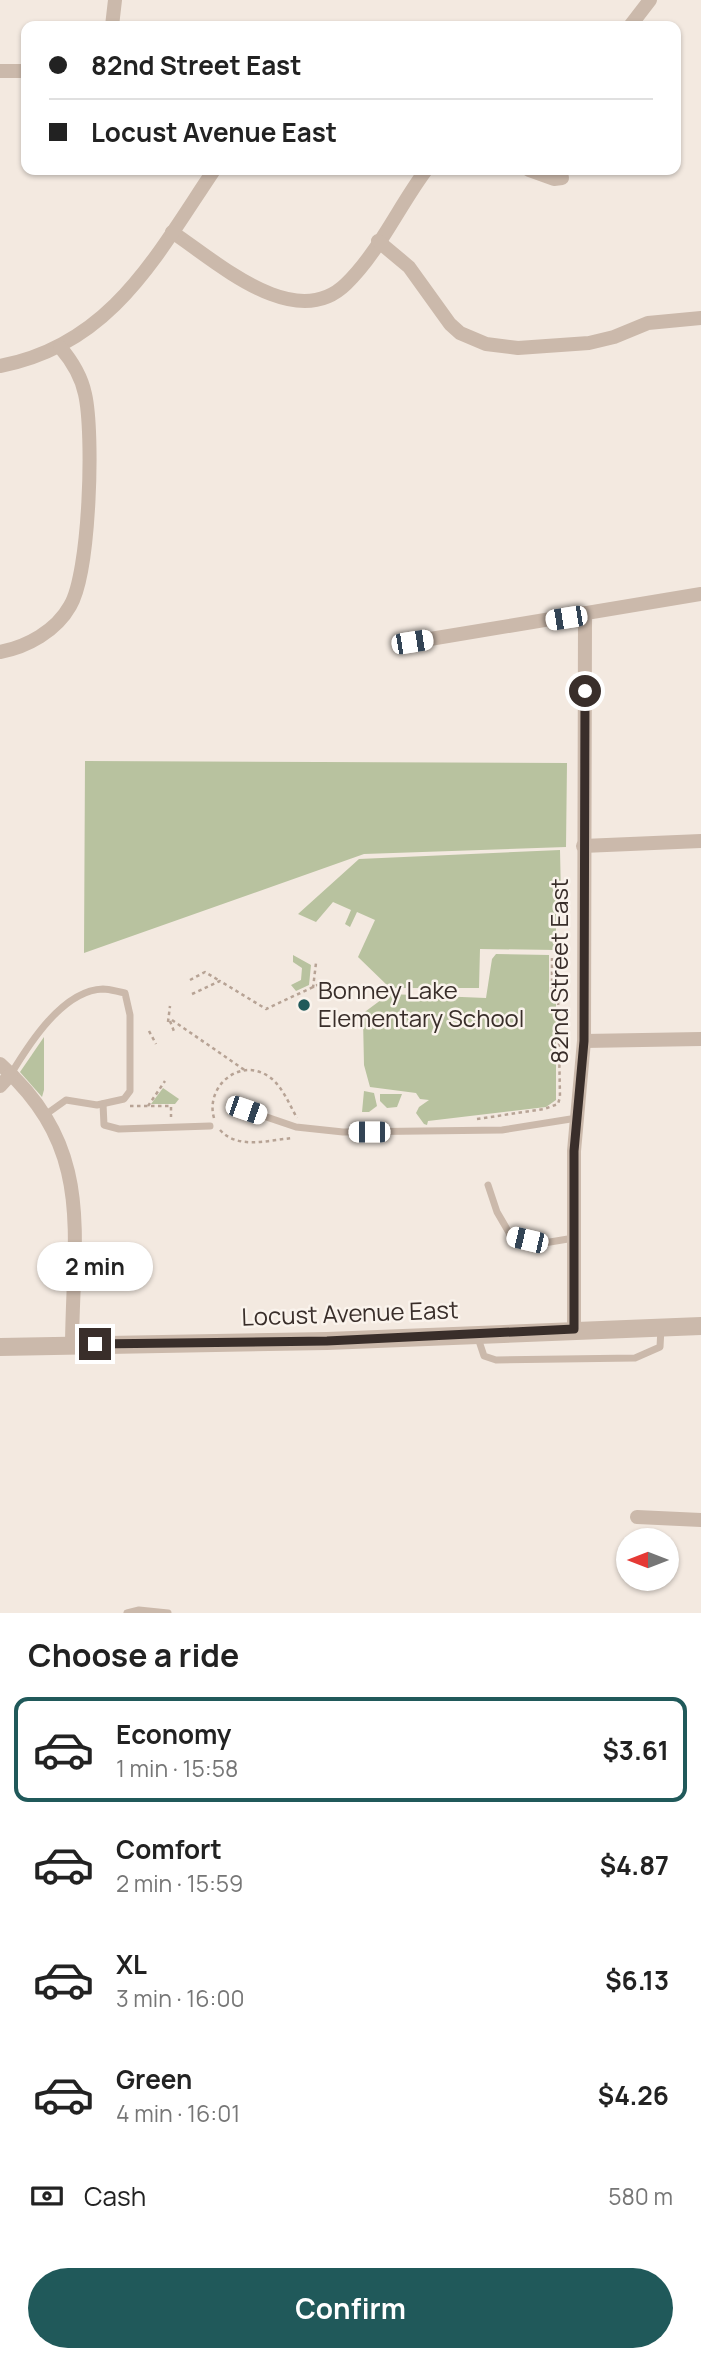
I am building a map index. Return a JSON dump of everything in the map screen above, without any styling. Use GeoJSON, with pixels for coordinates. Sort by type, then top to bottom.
{"type":"FeatureCollection","features":[{"type":"Feature","properties":{"kind":"street"},"geometry":{"type":"LineString","coordinates":[[113,21],[115,0]]}},
{"type":"Feature","properties":{"kind":"street"},"geometry":{"type":"LineString","coordinates":[[634,21],[649,0]]}},
{"type":"Feature","properties":{"kind":"street"},"geometry":{"type":"LineString","coordinates":[[0,71],[21,71]]}},
{"type":"Feature","properties":{"kind":"street"},"geometry":{"type":"LineString","coordinates":[[0,366],[39,358],[60,347],[118,304],[140,280],[211,175]]}},
{"type":"Feature","properties":{"kind":"street"},"geometry":{"type":"LineString","coordinates":[[172,232],[262,291],[286,300],[311,302],[346,284],[423,175]]}},
{"type":"Feature","properties":{"kind":"street"},"geometry":{"type":"LineString","coordinates":[[543,175],[554,179],[562,178]]}},
{"type":"Feature","properties":{"kind":"street"},"geometry":{"type":"LineString","coordinates":[[378,241],[395,253],[422,283],[450,324],[473,340],[486,344],[518,348],[589,343],[614,337],[648,323],[701,318]]}},
{"type":"Feature","properties":{"kind":"street"},"geometry":{"type":"LineString","coordinates":[[0,652],[35,639],[53,626],[70,607],[82,581],[87,519],[86,397],[73,362],[60,347]]}},
{"type":"Feature","properties":{"kind":"street"},"geometry":{"type":"LineString","coordinates":[[412,642],[701,594]]}},
{"type":"Feature","properties":{"kind":"street","name":"82nd Street East"},"geometry":{"type":"LineString","coordinates":[[574,1329],[577,1118],[584,1041],[585,613]]}},
{"type":"Feature","properties":{"kind":"street"},"geometry":{"type":"LineString","coordinates":[[583,846],[701,841]]}},
{"type":"Feature","properties":{"kind":"street"},"geometry":{"type":"LineString","coordinates":[[584,1041],[701,1039]]}},
{"type":"Feature","properties":{"kind":"street"},"geometry":{"type":"LineString","coordinates":[[0,1086],[6,1069]]}},
{"type":"Feature","properties":{"kind":"street"},"geometry":{"type":"LineString","coordinates":[[6,1069],[45,1115],[57,1135],[72,1181],[72,1345]]}},
{"type":"Feature","properties":{"kind":"street","name":"Locust Avenue East"},"geometry":{"type":"LineString","coordinates":[[0,1347],[327,1341],[701,1326]]}},
{"type":"Feature","properties":{"kind":"street"},"geometry":{"type":"LineString","coordinates":[[637,1517],[701,1520]]}},
{"type":"Feature","properties":{"kind":"lane"},"geometry":{"type":"LineString","coordinates":[[6,1069],[33,1036],[81,996],[102,989],[125,993],[130,1015],[130,1091],[124,1099],[103,1104],[66,1100],[45,1115]]}},
{"type":"Feature","properties":{"kind":"lane"},"geometry":{"type":"LineString","coordinates":[[103,1104],[104,1125],[119,1129],[210,1126]]}},
{"type":"Feature","properties":{"kind":"lane"},"geometry":{"type":"LineString","coordinates":[[246,1110],[296,1127],[343,1132],[502,1130],[577,1118]]}},
{"type":"Feature","properties":{"kind":"lane"},"geometry":{"type":"LineString","coordinates":[[488,1185],[497,1212],[511,1236],[544,1243],[574,1238]]}},
{"type":"Feature","properties":{"kind":"lane"},"geometry":{"type":"LineString","coordinates":[[477,1335],[484,1356],[496,1360],[635,1358],[660,1347],[661,1327]]}},
{"type":"Feature","properties":{"kind":"lane"},"geometry":{"type":"LineString","coordinates":[[127,1613],[138,1610],[168,1613]]}},
{"type":"Feature","properties":{"kind":"path"},"geometry":{"type":"LineString","coordinates":[[467,1121],[544,1109],[558,1104],[558,993],[552,992],[552,958]]}},
{"type":"Feature","properties":{"kind":"path"},"geometry":{"type":"LineString","coordinates":[[313,988],[316,963]]}},
{"type":"Feature","properties":{"kind":"path"},"geometry":{"type":"LineString","coordinates":[[190,980],[205,972],[266,1009],[326,981]]}},
{"type":"Feature","properties":{"kind":"path"},"geometry":{"type":"LineString","coordinates":[[192,994],[220,981]]}},
{"type":"Feature","properties":{"kind":"path"},"geometry":{"type":"LineString","coordinates":[[170,1006],[170,1021],[175,1034]]}},
{"type":"Feature","properties":{"kind":"path"},"geometry":{"type":"LineString","coordinates":[[170,1021],[246,1071]]}},
{"type":"Feature","properties":{"kind":"path"},"geometry":{"type":"LineString","coordinates":[[149,1031],[156,1044]]}},
{"type":"Feature","properties":{"kind":"path"},"geometry":{"type":"LineString","coordinates":[[191,1041],[194,1035]]}},
{"type":"Feature","properties":{"kind":"path"},"geometry":{"type":"LineString","coordinates":[[148,1106],[165,1081]]}},
{"type":"Feature","properties":{"kind":"path"},"geometry":{"type":"LineString","coordinates":[[127,1107],[171,1106],[171,1117]]}},
{"type":"Feature","properties":{"kind":"green space"},"geometry":{"type":"Polygon","coordinates":[[[85,761],[567,763],[566,847],[364,854],[84,953],[85,761]]]}},
{"type":"Feature","properties":{"kind":"green space"},"geometry":{"type":"Polygon","coordinates":[[[560,850],[561,897],[556,904],[556,950],[480,949],[479,988],[390,988],[358,957],[375,920],[357,912],[350,927],[345,924],[351,910],[333,902],[316,922],[298,914],[359,859],[560,850]]]}},
{"type":"Feature","properties":{"kind":"green space"},"geometry":{"type":"Polygon","coordinates":[[[496,954],[549,955],[549,994],[556,997],[556,1100],[546,1107],[428,1121],[427,1125],[424,1124],[416,1113],[419,1107],[429,1100],[420,1099],[416,1093],[370,1087],[364,1065],[363,1019],[366,1016],[362,1014],[389,994],[486,998],[492,959],[496,954]]]}},
{"type":"Feature","properties":{"kind":"green space"},"geometry":{"type":"Polygon","coordinates":[[[293,955],[311,965],[309,985],[296,991],[291,985],[301,980],[302,968],[293,962],[293,955]]]}},
{"type":"Feature","properties":{"kind":"green space"},"geometry":{"type":"Polygon","coordinates":[[[44,1037],[44,1090],[42,1097],[20,1072],[44,1037]]]}},
{"type":"Feature","properties":{"kind":"green space"},"geometry":{"type":"Polygon","coordinates":[[[163,1088],[179,1099],[175,1104],[151,1104],[163,1088]]]}},
{"type":"Feature","properties":{"kind":"green space"},"geometry":{"type":"Polygon","coordinates":[[[364,1091],[374,1093],[377,1106],[369,1112],[362,1112],[364,1091]]]}},
{"type":"Feature","properties":{"kind":"green space"},"geometry":{"type":"Polygon","coordinates":[[[380,1094],[402,1094],[397,1107],[387,1108],[380,1101],[380,1094]]]}},
{"type":"Feature","properties":{"kind":"place","name":"Bonney Lake Elementary School"},"geometry":{"type":"Point","coordinates":[304,1005]}},
{"type":"Feature","properties":{"kind":"route"},"geometry":{"type":"LineString","coordinates":[[95,1344],[327,1341],[574,1329],[574,1151],[584,1066],[585,691]]}}]}
